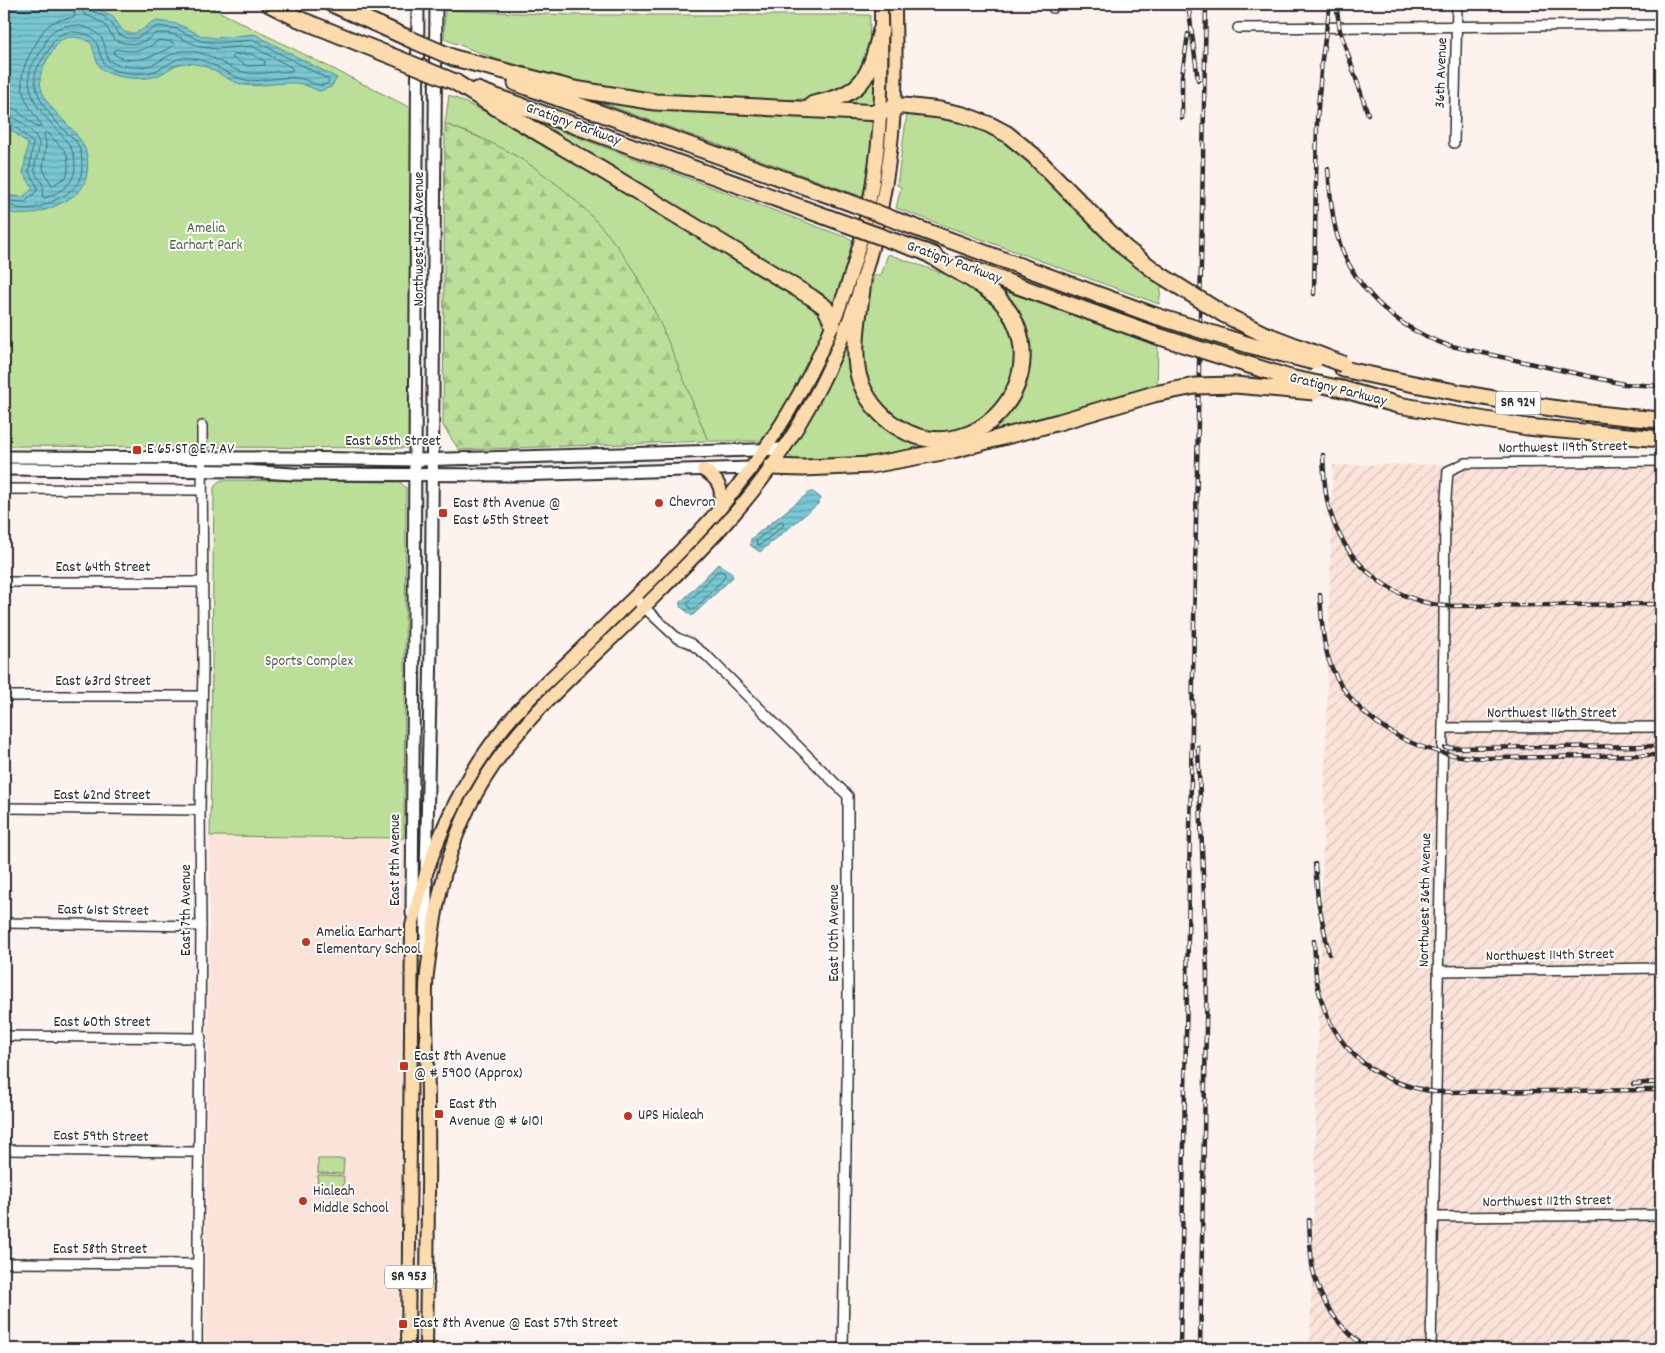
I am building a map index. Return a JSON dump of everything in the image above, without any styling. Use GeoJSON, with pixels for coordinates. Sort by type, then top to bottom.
{"type":"FeatureCollection","features":[{"type":"Feature","properties":{"kind":"highway","name":"Gratigny Parkway"},"geometry":{"type":"LineString","coordinates":[[269,4],[299,19],[455,82],[1154,335],[1290,378],[1342,393],[1398,405],[1527,427],[1661,439]]}},
{"type":"Feature","properties":{"kind":"highway","name":"Gratigny Parkway"},"geometry":{"type":"LineString","coordinates":[[332,4],[516,83],[1153,315],[1249,345],[1451,392],[1541,407],[1661,420]]}},
{"type":"Feature","properties":{"kind":"highway"},"geometry":{"type":"LineString","coordinates":[[791,108],[832,100],[848,94],[859,86],[868,72],[881,30]]}},
{"type":"Feature","properties":{"kind":"highway"},"geometry":{"type":"LineString","coordinates":[[454,58],[574,89],[655,102],[881,113],[895,106],[940,110],[964,115],[990,124],[1039,160],[1126,248],[1159,274],[1223,314],[1262,333],[1343,367]]}},
{"type":"Feature","properties":{"kind":"highway"},"geometry":{"type":"LineString","coordinates":[[455,82],[500,112],[580,157],[811,297],[825,307],[833,324]]}},
{"type":"Feature","properties":{"kind":"highway"},"geometry":{"type":"LineString","coordinates":[[863,281],[856,345],[857,369],[862,388],[878,413],[897,427],[917,437],[940,440],[963,436],[979,429],[997,416],[1008,403],[1017,382],[1022,359],[1020,338],[1011,316],[998,298],[976,282],[925,252]]}},
{"type":"Feature","properties":{"kind":"highway"},"geometry":{"type":"LineString","coordinates":[[771,467],[803,468],[871,465],[953,450],[1154,394],[1195,386],[1235,385],[1342,393]]}},
{"type":"Feature","properties":{"kind":"main road","name":"Northwest 42nd Avenue"},"geometry":{"type":"LineString","coordinates":[[415,460],[418,4]]}},
{"type":"Feature","properties":{"kind":"main road","name":"Northwest 42nd Avenue"},"geometry":{"type":"LineString","coordinates":[[433,475],[436,4]]}},
{"type":"Feature","properties":{"kind":"main road"},"geometry":{"type":"LineString","coordinates":[[412,926],[417,899],[455,803],[490,745],[505,725],[690,542],[719,510],[766,449],[802,391],[833,324],[847,288],[870,196],[881,113],[881,4]]}},
{"type":"Feature","properties":{"kind":"main road"},"geometry":{"type":"LineString","coordinates":[[426,985],[434,923],[442,883],[454,841],[468,808],[487,775],[508,744],[528,720],[562,685],[644,608],[716,532],[771,467],[810,404],[828,369],[847,328],[863,281],[883,201],[890,160],[895,106],[895,4]]}},
{"type":"Feature","properties":{"kind":"main road","name":"East 65th Street"},"geometry":{"type":"LineString","coordinates":[[4,457],[415,460],[783,449]]}},
{"type":"Feature","properties":{"kind":"main road","name":"East 8th Avenue"},"geometry":{"type":"LineString","coordinates":[[408,1349],[415,460]]}},
{"type":"Feature","properties":{"kind":"main road"},"geometry":{"type":"LineString","coordinates":[[4,470],[202,470],[293,474],[524,475],[771,467]]}},
{"type":"Feature","properties":{"kind":"main road"},"geometry":{"type":"LineString","coordinates":[[703,470],[713,475],[719,484],[722,495],[719,510]]}},
{"type":"Feature","properties":{"kind":"main road","name":"East 8th Avenue"},"geometry":{"type":"LineString","coordinates":[[426,1349],[428,1100],[426,876],[433,475]]}},
{"type":"Feature","properties":{"kind":"main road"},"geometry":{"type":"LineString","coordinates":[[414,646],[431,647]]}},
{"type":"Feature","properties":{"kind":"main road"},"geometry":{"type":"LineString","coordinates":[[411,1035],[427,1036]]}},
{"type":"Feature","properties":{"kind":"main road"},"geometry":{"type":"LineString","coordinates":[[409,1206],[428,1206]]}},
{"type":"Feature","properties":{"kind":"street","name":"36th Avenue"},"geometry":{"type":"LineString","coordinates":[[1454,143],[1458,4]]}},
{"type":"Feature","properties":{"kind":"street"},"geometry":{"type":"LineString","coordinates":[[1238,28],[1457,28],[1661,25]]}},
{"type":"Feature","properties":{"kind":"street","name":"East 7th Avenue"},"geometry":{"type":"LineString","coordinates":[[197,1349],[198,1152],[201,1038],[202,426]]}},
{"type":"Feature","properties":{"kind":"street","name":"Northwest 119th Street"},"geometry":{"type":"LineString","coordinates":[[1464,463],[1661,460]]}},
{"type":"Feature","properties":{"kind":"street","name":"Northwest 36th Avenue"},"geometry":{"type":"LineString","coordinates":[[1431,1349],[1443,728],[1445,512],[1448,471],[1464,463]]}},
{"type":"Feature","properties":{"kind":"street"},"geometry":{"type":"LineString","coordinates":[[4,489],[202,490]]}},
{"type":"Feature","properties":{"kind":"street","name":"East 64th Street"},"geometry":{"type":"LineString","coordinates":[[4,582],[202,582]]}},
{"type":"Feature","properties":{"kind":"street","name":"East 10th Avenue"},"geometry":{"type":"LineString","coordinates":[[633,597],[677,638],[690,643],[707,656],[848,796],[848,1024],[843,1349]]}},
{"type":"Feature","properties":{"kind":"street","name":"East 63rd Street"},"geometry":{"type":"LineString","coordinates":[[4,696],[202,696]]}},
{"type":"Feature","properties":{"kind":"street","name":"Northwest 116th Street"},"geometry":{"type":"LineString","coordinates":[[1443,728],[1661,727]]}},
{"type":"Feature","properties":{"kind":"street","name":"East 62nd Street"},"geometry":{"type":"LineString","coordinates":[[4,808],[200,810]]}},
{"type":"Feature","properties":{"kind":"street","name":"East 61st Street"},"geometry":{"type":"LineString","coordinates":[[4,923],[201,926]]}},
{"type":"Feature","properties":{"kind":"street","name":"Northwest 114th Street"},"geometry":{"type":"LineString","coordinates":[[1438,971],[1661,968]]}},
{"type":"Feature","properties":{"kind":"street","name":"East 60th Street"},"geometry":{"type":"LineString","coordinates":[[4,1036],[201,1038]]}},
{"type":"Feature","properties":{"kind":"street","name":"East 59th Street"},"geometry":{"type":"LineString","coordinates":[[4,1150],[198,1152]]}},
{"type":"Feature","properties":{"kind":"street","name":"Northwest 112th Street"},"geometry":{"type":"LineString","coordinates":[[1434,1217],[1661,1215]]}},
{"type":"Feature","properties":{"kind":"street","name":"East 58th Street"},"geometry":{"type":"LineString","coordinates":[[4,1263],[197,1264]]}},
{"type":"Feature","properties":{"kind":"shaded area"},"geometry":{"type":"Polygon","coordinates":[[[1661,464],[1661,1349],[1310,1349],[1333,465],[1661,464]]]}},
{"type":"Feature","properties":{"kind":"shaded area"},"geometry":{"type":"Polygon","coordinates":[[[210,836],[404,838],[399,1349],[205,1349],[210,836]]]}},
{"type":"Feature","properties":{"kind":"green space","name":"Amelia Earhart Park"},"geometry":{"type":"Polygon","coordinates":[[[4,4],[204,4],[411,108],[409,448],[4,446],[4,4]]]}},
{"type":"Feature","properties":{"kind":"green space"},"geometry":{"type":"Polygon","coordinates":[[[445,10],[570,15],[870,15],[869,55],[856,81],[825,98],[759,101],[654,95],[585,85],[517,67],[444,39],[445,10]]]}},
{"type":"Feature","properties":{"kind":"green space"},"geometry":{"type":"Polygon","coordinates":[[[874,70],[875,106],[839,104],[874,70]]]}},
{"type":"Feature","properties":{"kind":"green space"},"geometry":{"type":"Polygon","coordinates":[[[449,95],[511,124],[812,301],[827,325],[789,404],[762,441],[708,441],[657,319],[637,277],[521,159],[477,136],[445,124],[449,95]]]}},
{"type":"Feature","properties":{"kind":"green space"},"geometry":{"type":"Polygon","coordinates":[[[580,95],[874,119],[866,198],[580,95]]]}},
{"type":"Feature","properties":{"kind":"green space"},"geometry":{"type":"Polygon","coordinates":[[[907,113],[930,115],[970,124],[999,137],[1063,195],[1162,279],[1159,304],[896,208],[901,187],[897,185],[907,113]]]}},
{"type":"Feature","properties":{"kind":"green space"},"geometry":{"type":"Polygon","coordinates":[[[518,115],[856,241],[834,308],[518,115]]]}},
{"type":"Feature","properties":{"kind":"green space"},"geometry":{"type":"Polygon","coordinates":[[[445,124],[503,149],[538,170],[571,196],[601,226],[637,277],[657,317],[708,441],[459,450],[443,426],[445,124]]]}},
{"type":"Feature","properties":{"kind":"green space"},"geometry":{"type":"Polygon","coordinates":[[[888,254],[961,280],[996,304],[1012,331],[1016,361],[1005,396],[983,420],[953,433],[930,434],[893,419],[866,384],[860,340],[865,337],[866,310],[874,275],[881,275],[888,254]]]}},
{"type":"Feature","properties":{"kind":"green space"},"geometry":{"type":"Polygon","coordinates":[[[1004,291],[1158,346],[1157,388],[978,438],[1002,420],[1013,407],[1024,383],[1027,370],[1028,345],[1025,332],[1013,306],[1003,294],[1004,291]]]}},
{"type":"Feature","properties":{"kind":"green space"},"geometry":{"type":"Polygon","coordinates":[[[852,325],[852,352],[889,426],[917,442],[937,445],[938,448],[841,462],[795,460],[786,454],[852,325]]]}},
{"type":"Feature","properties":{"kind":"green space","name":"Sports Complex"},"geometry":{"type":"Polygon","coordinates":[[[221,480],[400,482],[406,488],[404,838],[210,836],[214,488],[221,480]]]}},
{"type":"Feature","properties":{"kind":"green space"},"geometry":{"type":"Polygon","coordinates":[[[318,1159],[344,1159],[343,1174],[318,1173],[318,1159]]]}},
{"type":"Feature","properties":{"kind":"green space"},"geometry":{"type":"Polygon","coordinates":[[[318,1175],[344,1176],[343,1190],[317,1190],[318,1175]]]}},
{"type":"Feature","properties":{"kind":"water"},"geometry":{"type":"Polygon","coordinates":[[[4,4],[83,4],[104,11],[113,17],[123,31],[127,33],[135,33],[152,22],[157,21],[178,24],[202,36],[216,38],[254,34],[337,78],[331,87],[320,91],[298,83],[245,85],[232,81],[202,65],[188,63],[177,65],[153,77],[125,77],[111,74],[101,68],[91,43],[75,37],[63,39],[59,41],[46,61],[40,82],[47,102],[82,142],[87,161],[85,181],[76,194],[52,208],[33,213],[14,214],[4,209],[4,195],[23,197],[33,188],[23,173],[28,144],[4,124],[4,4]]]}},
{"type":"Feature","properties":{"kind":"water"},"geometry":{"type":"Polygon","coordinates":[[[810,492],[821,498],[819,503],[760,552],[750,545],[751,539],[810,492]]]}},
{"type":"Feature","properties":{"kind":"water"},"geometry":{"type":"Polygon","coordinates":[[[718,564],[731,572],[733,577],[692,616],[680,606],[680,603],[718,564]]]}},
{"type":"Feature","properties":{"kind":"railway"},"geometry":{"type":"LineString","coordinates":[[1180,1349],[1206,4]]}},
{"type":"Feature","properties":{"kind":"railway"},"geometry":{"type":"LineString","coordinates":[[1314,294],[1317,120],[1322,59],[1330,4]]}},
{"type":"Feature","properties":{"kind":"railway"},"geometry":{"type":"LineString","coordinates":[[1336,4],[1340,31],[1368,114]]}},
{"type":"Feature","properties":{"kind":"railway"},"geometry":{"type":"LineString","coordinates":[[1189,11],[1198,80]]}},
{"type":"Feature","properties":{"kind":"railway"},"geometry":{"type":"LineString","coordinates":[[1182,118],[1182,76],[1188,34]]}},
{"type":"Feature","properties":{"kind":"railway"},"geometry":{"type":"LineString","coordinates":[[1328,169],[1336,231],[1343,251],[1363,286],[1392,316],[1409,327],[1447,345],[1624,384],[1661,386]]}},
{"type":"Feature","properties":{"kind":"railway"},"geometry":{"type":"LineString","coordinates":[[1323,455],[1327,502],[1336,528],[1346,546],[1357,561],[1372,575],[1387,586],[1405,595],[1424,602],[1444,606],[1661,604]]}},
{"type":"Feature","properties":{"kind":"railway"},"geometry":{"type":"LineString","coordinates":[[1320,595],[1323,631],[1328,658],[1341,684],[1353,701],[1367,715],[1401,738],[1440,752],[1481,758],[1661,755]]}},
{"type":"Feature","properties":{"kind":"railway"},"geometry":{"type":"LineString","coordinates":[[1445,748],[1661,746]]}},
{"type":"Feature","properties":{"kind":"railway"},"geometry":{"type":"LineString","coordinates":[[1198,747],[1207,973],[1200,1349]]}},
{"type":"Feature","properties":{"kind":"railway"},"geometry":{"type":"LineString","coordinates":[[1315,864],[1318,900],[1329,954]]}},
{"type":"Feature","properties":{"kind":"railway"},"geometry":{"type":"LineString","coordinates":[[1314,941],[1316,976],[1321,1000],[1330,1021],[1341,1040],[1355,1056],[1391,1080],[1436,1092],[1661,1090]]}},
{"type":"Feature","properties":{"kind":"railway"},"geometry":{"type":"LineString","coordinates":[[1633,1084],[1661,1082]]}},
{"type":"Feature","properties":{"kind":"railway"},"geometry":{"type":"LineString","coordinates":[[1309,1220],[1312,1264],[1321,1294],[1333,1315],[1358,1342],[1368,1349]]}},
{"type":"Feature","properties":{"kind":"place","name":"E 65 ST@E 7 AV"},"geometry":{"type":"Point","coordinates":[137,450]}},
{"type":"Feature","properties":{"kind":"place","name":"Chevron"},"geometry":{"type":"Point","coordinates":[659,503]}},
{"type":"Feature","properties":{"kind":"place","name":"East 8th Avenue @ East 65th Street"},"geometry":{"type":"Point","coordinates":[443,513]}},
{"type":"Feature","properties":{"kind":"place","name":"Amelia Earhart Elementary School"},"geometry":{"type":"Point","coordinates":[306,942]}},
{"type":"Feature","properties":{"kind":"place","name":"East 8th Avenue @ # 5900 (Approx)"},"geometry":{"type":"Point","coordinates":[404,1066]}},
{"type":"Feature","properties":{"kind":"place","name":"East 8th Avenue @ # 6101"},"geometry":{"type":"Point","coordinates":[439,1114]}},
{"type":"Feature","properties":{"kind":"place","name":"UPS Hialeah"},"geometry":{"type":"Point","coordinates":[628,1116]}},
{"type":"Feature","properties":{"kind":"place","name":"Hialeah Middle School"},"geometry":{"type":"Point","coordinates":[303,1201]}},
{"type":"Feature","properties":{"kind":"place","name":"East 8th Avenue @ East 57th Street"},"geometry":{"type":"Point","coordinates":[403,1324]}}]}
